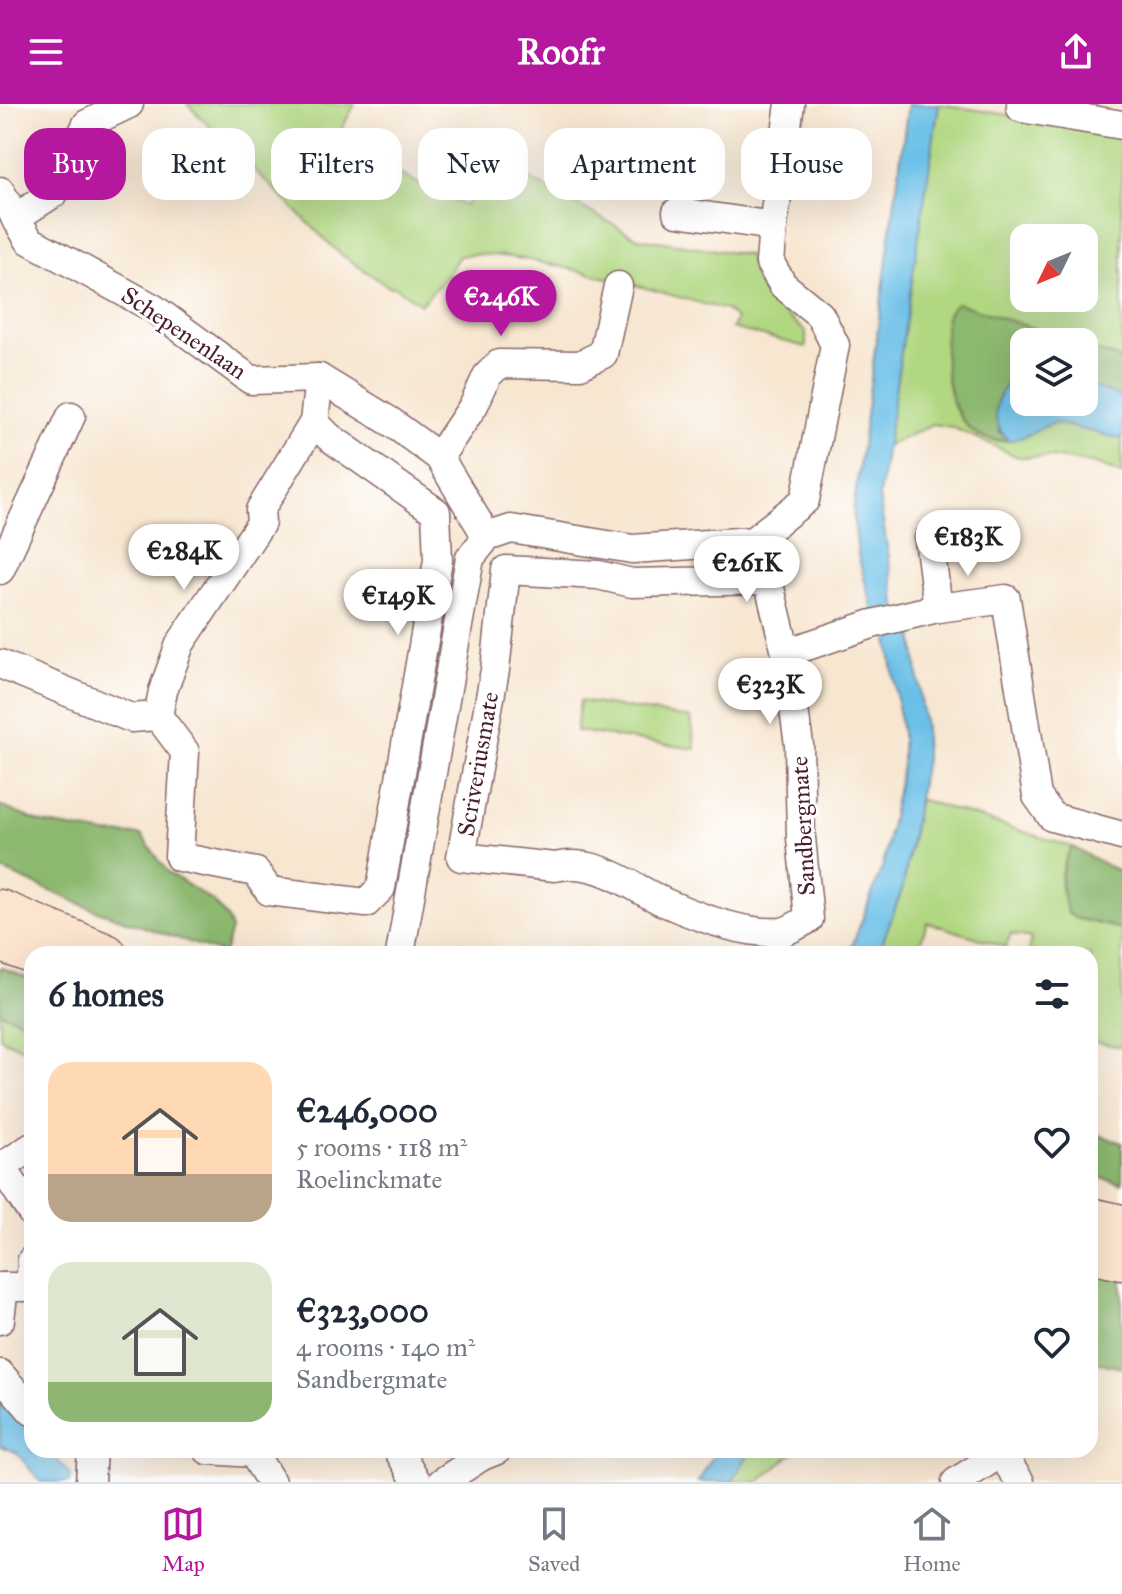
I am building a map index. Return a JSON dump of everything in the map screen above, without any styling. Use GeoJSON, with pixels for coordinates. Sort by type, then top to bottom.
{"type":"FeatureCollection","features":[{"type":"Feature","properties":{"kind":"main road"},"geometry":{"type":"LineString","coordinates":[[0,910],[87,946]]}},
{"type":"Feature","properties":{"kind":"main road"},"geometry":{"type":"LineString","coordinates":[[0,941],[24,950]]}},
{"type":"Feature","properties":{"kind":"main road"},"geometry":{"type":"LineString","coordinates":[[1098,1220],[1122,1225]]}},
{"type":"Feature","properties":{"kind":"main road"},"geometry":{"type":"LineString","coordinates":[[1098,1255],[1122,1260]]}},
{"type":"Feature","properties":{"kind":"street"},"geometry":{"type":"LineString","coordinates":[[5,204],[54,193],[87,124],[129,104]]}},
{"type":"Feature","properties":{"kind":"street"},"geometry":{"type":"LineString","coordinates":[[401,946],[470,558],[487,537],[511,529],[632,549],[753,541],[805,500],[835,345],[820,315],[783,285],[770,263],[790,104]]}},
{"type":"Feature","properties":{"kind":"street"},"geometry":{"type":"LineString","coordinates":[[1021,104],[1021,108],[1122,125]]}},
{"type":"Feature","properties":{"kind":"street","name":"Schepenenlaan"},"geometry":{"type":"LineString","coordinates":[[5,204],[29,240],[153,308],[251,380],[319,378]]}},
{"type":"Feature","properties":{"kind":"street"},"geometry":{"type":"LineString","coordinates":[[677,212],[773,226]]}},
{"type":"Feature","properties":{"kind":"street"},"geometry":{"type":"LineString","coordinates":[[439,457],[474,405],[487,376],[499,364],[580,365],[603,354],[618,286]]}},
{"type":"Feature","properties":{"kind":"street"},"geometry":{"type":"LineString","coordinates":[[314,422],[329,437],[436,512],[438,560],[381,888],[366,903],[269,891],[256,872],[179,857],[185,752],[158,716],[163,691],[180,644],[261,523],[260,510],[314,422],[319,378],[391,422],[439,457],[487,537]]}},
{"type":"Feature","properties":{"kind":"street"},"geometry":{"type":"LineString","coordinates":[[0,570],[7,537],[71,416]]}},
{"type":"Feature","properties":{"kind":"street"},"geometry":{"type":"LineString","coordinates":[[929,539],[938,608]]}},
{"type":"Feature","properties":{"kind":"street"},"geometry":{"type":"LineString","coordinates":[[753,541],[768,580],[786,653],[872,624],[938,608],[1006,599],[1037,796],[1052,817],[1122,836]]}},
{"type":"Feature","properties":{"kind":"street","name":"Scriveriusmate"},"geometry":{"type":"LineString","coordinates":[[768,580],[632,583],[598,575],[506,570],[495,670],[461,857],[555,867],[567,864],[612,874],[666,903],[746,930],[784,932],[809,919]]}},
{"type":"Feature","properties":{"kind":"street","name":"Sandbergmate"},"geometry":{"type":"LineString","coordinates":[[786,653],[799,745],[801,838],[809,919]]}},
{"type":"Feature","properties":{"kind":"street"},"geometry":{"type":"LineString","coordinates":[[0,664],[131,718],[158,716]]}},
{"type":"Feature","properties":{"kind":"street"},"geometry":{"type":"LineString","coordinates":[[24,1152],[2,1165],[24,1200]]}},
{"type":"Feature","properties":{"kind":"street"},"geometry":{"type":"LineString","coordinates":[[0,1320],[20,1282]]}},
{"type":"Feature","properties":{"kind":"street"},"geometry":{"type":"LineString","coordinates":[[0,1374],[24,1402]]}},
{"type":"Feature","properties":{"kind":"street"},"geometry":{"type":"LineString","coordinates":[[90,1482],[92,1458]]}},
{"type":"Feature","properties":{"kind":"street"},"geometry":{"type":"LineString","coordinates":[[256,1458],[271,1482]]}},
{"type":"Feature","properties":{"kind":"street"},"geometry":{"type":"LineString","coordinates":[[403,1458],[417,1482]]}},
{"type":"Feature","properties":{"kind":"street"},"geometry":{"type":"LineString","coordinates":[[442,1482],[479,1458]]}},
{"type":"Feature","properties":{"kind":"street"},"geometry":{"type":"LineString","coordinates":[[956,1482],[986,1458]]}},
{"type":"Feature","properties":{"kind":"street"},"geometry":{"type":"LineString","coordinates":[[999,1458],[1020,1482]]}},
{"type":"Feature","properties":{"kind":"green space"},"geometry":{"type":"Polygon","coordinates":[[[187,104],[355,104],[342,128],[271,128],[271,186],[255,171],[255,128],[211,128],[187,104]]]}},
{"type":"Feature","properties":{"kind":"green space"},"geometry":{"type":"Polygon","coordinates":[[[939,104],[1122,133],[1122,360],[1098,351],[1098,328],[1032,328],[957,303],[946,318],[946,371],[958,414],[966,426],[978,435],[992,440],[1009,440],[1056,423],[1122,439],[1122,474],[1095,464],[1051,457],[1018,457],[952,427],[933,424],[885,447],[939,104]]]}},
{"type":"Feature","properties":{"kind":"green space"},"geometry":{"type":"Polygon","coordinates":[[[402,175],[418,183],[418,200],[453,200],[466,206],[469,200],[528,200],[528,178],[544,187],[544,200],[568,200],[638,238],[748,255],[765,297],[806,332],[806,347],[732,328],[736,319],[726,310],[588,273],[509,257],[478,254],[458,257],[447,276],[421,304],[394,286],[389,287],[339,253],[285,200],[402,200],[402,175]]]}},
{"type":"Feature","properties":{"kind":"green space"},"geometry":{"type":"Polygon","coordinates":[[[957,303],[1032,328],[1010,328],[1010,397],[999,431],[1008,440],[990,439],[975,433],[956,409],[950,393],[945,359],[947,316],[957,303]]]}},
{"type":"Feature","properties":{"kind":"green space"},"geometry":{"type":"Polygon","coordinates":[[[1098,351],[1122,360],[1122,397],[1098,389],[1098,351]]]}},
{"type":"Feature","properties":{"kind":"green space"},"geometry":{"type":"Polygon","coordinates":[[[580,701],[691,718],[695,749],[576,731],[580,701]]]}},
{"type":"Feature","properties":{"kind":"green space"},"geometry":{"type":"Polygon","coordinates":[[[919,799],[1072,847],[1060,883],[1075,918],[1122,929],[1122,1047],[1098,1042],[1098,946],[1030,946],[1031,938],[1011,934],[1006,946],[1003,946],[927,922],[920,946],[881,946],[903,887],[919,799]]]}},
{"type":"Feature","properties":{"kind":"green space"},"geometry":{"type":"Polygon","coordinates":[[[0,806],[42,823],[106,834],[141,835],[168,872],[214,902],[227,918],[231,929],[226,946],[200,946],[97,911],[0,869],[0,806]]]}},
{"type":"Feature","properties":{"kind":"green space"},"geometry":{"type":"Polygon","coordinates":[[[1072,847],[1122,873],[1122,929],[1075,918],[1068,913],[1061,880],[1072,847]]]}},
{"type":"Feature","properties":{"kind":"green space"},"geometry":{"type":"Polygon","coordinates":[[[0,967],[24,977],[24,1022],[0,1012],[0,967]]]}},
{"type":"Feature","properties":{"kind":"green space"},"geometry":{"type":"Polygon","coordinates":[[[0,1012],[24,1022],[24,1049],[0,1038],[0,1012]]]}},
{"type":"Feature","properties":{"kind":"green space"},"geometry":{"type":"Polygon","coordinates":[[[1098,1135],[1122,1143],[1122,1183],[1098,1178],[1098,1135]]]}},
{"type":"Feature","properties":{"kind":"green space"},"geometry":{"type":"Polygon","coordinates":[[[1098,1270],[1122,1276],[1122,1368],[1098,1363],[1098,1270]]]}},
{"type":"Feature","properties":{"kind":"green space"},"geometry":{"type":"Polygon","coordinates":[[[746,1458],[787,1458],[759,1482],[733,1480],[746,1458]]]}},
{"type":"Feature","properties":{"kind":"water"},"geometry":{"type":"Polygon","coordinates":[[[908,104],[939,104],[879,497],[897,609],[913,633],[925,731],[925,759],[903,887],[881,946],[852,946],[883,865],[902,765],[902,734],[888,638],[874,614],[858,555],[853,512],[908,104]]]}},
{"type":"Feature","properties":{"kind":"water"},"geometry":{"type":"Polygon","coordinates":[[[1010,381],[1010,416],[1098,416],[1098,389],[1122,397],[1122,439],[1056,423],[1021,438],[1008,440],[1001,431],[996,412],[997,402],[1010,381]]]}},
{"type":"Feature","properties":{"kind":"water"},"geometry":{"type":"Polygon","coordinates":[[[0,1393],[24,1421],[24,1458],[56,1458],[70,1475],[69,1482],[41,1482],[16,1452],[0,1446],[0,1393]]]}},
{"type":"Feature","properties":{"kind":"water"},"geometry":{"type":"Polygon","coordinates":[[[712,1458],[746,1458],[732,1482],[698,1482],[712,1458]]]}}]}
